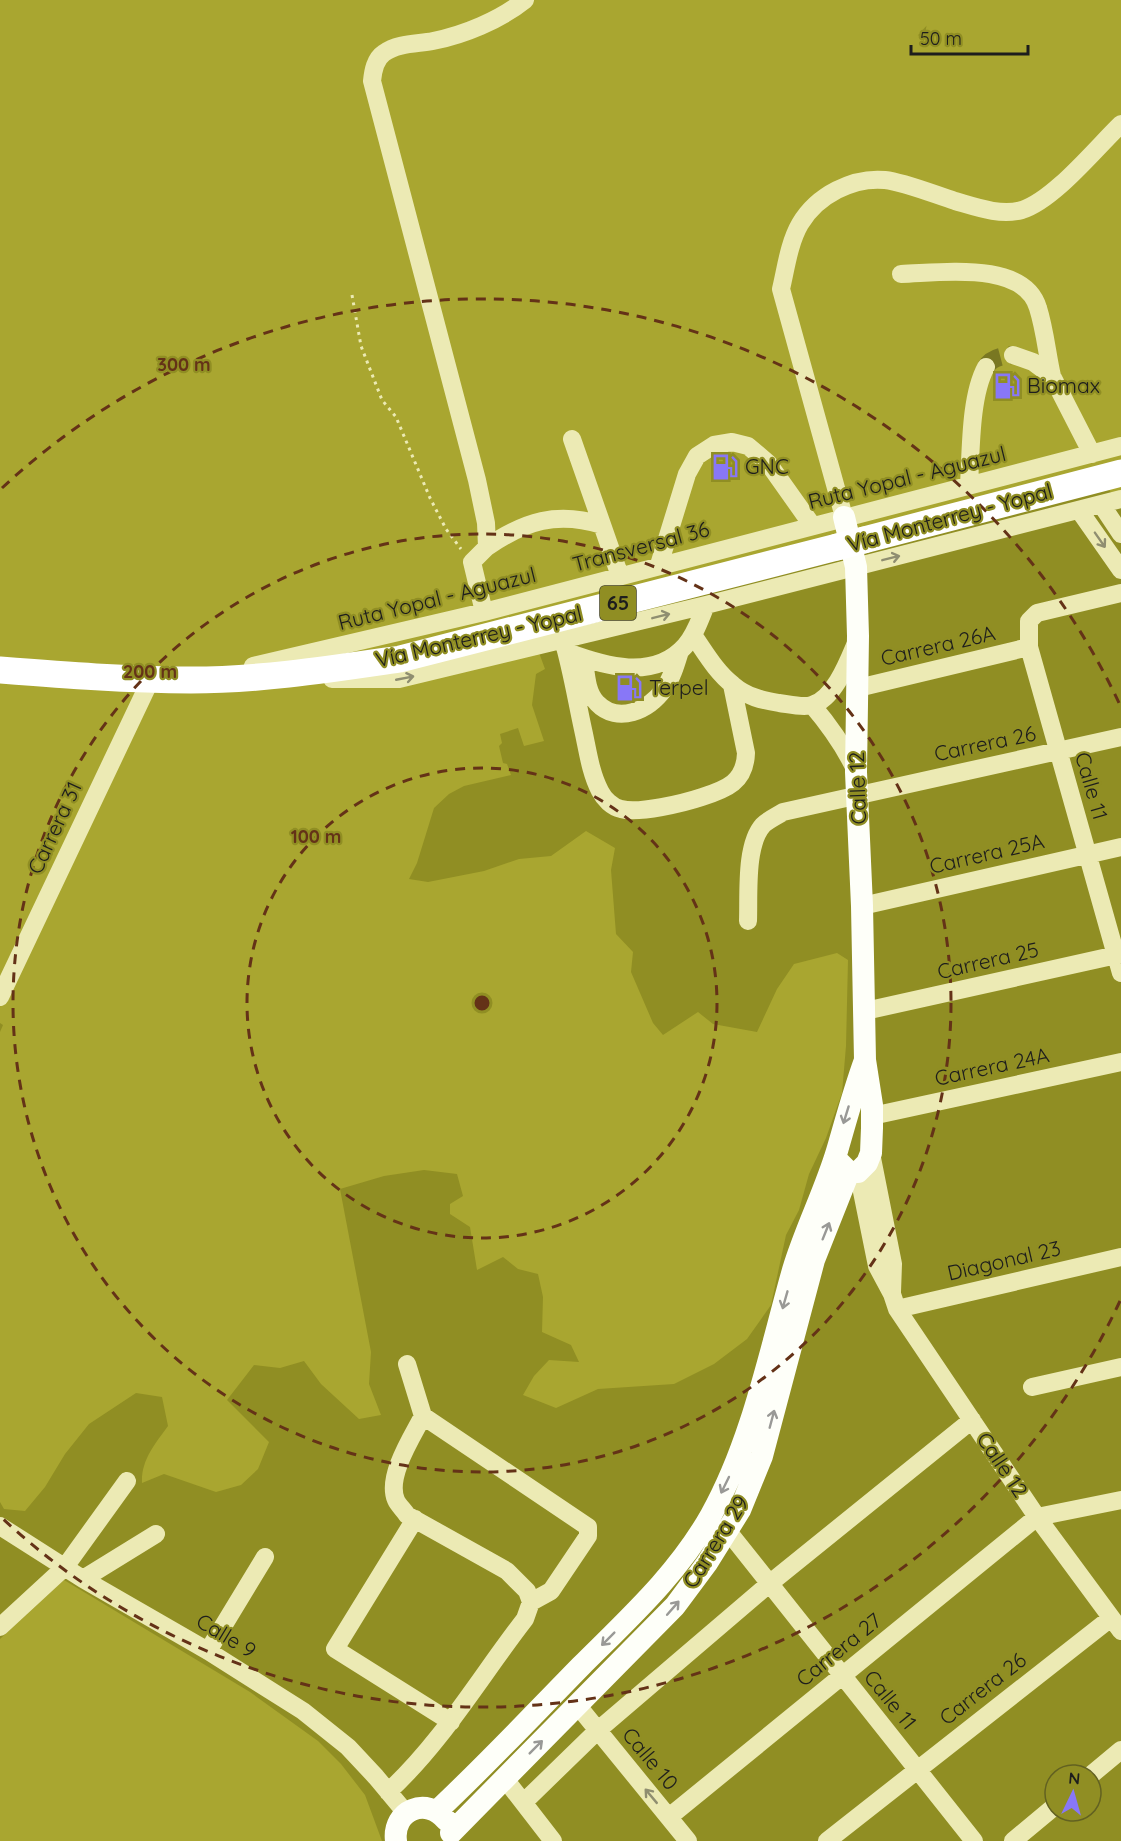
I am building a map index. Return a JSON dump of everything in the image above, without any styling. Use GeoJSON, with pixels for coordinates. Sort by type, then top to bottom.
{"type":"FeatureCollection","features":[{"type":"Feature","properties":{"kind":"highway","name":"Vía Monterrey - Yopal"},"geometry":{"type":"LineString","coordinates":[[160,679],[239,674],[278,676],[400,659],[1121,473]]}},
{"type":"Feature","properties":{"kind":"main road","name":"Calle 12"},"geometry":{"type":"LineString","coordinates":[[844,517],[855,567],[858,636],[856,772],[862,906],[865,1060]]}},
{"type":"Feature","properties":{"kind":"main road"},"geometry":{"type":"LineString","coordinates":[[865,1060],[872,1116],[871,1153]]}},
{"type":"Feature","properties":{"kind":"main road","name":"Carrera 29"},"geometry":{"type":"LineString","coordinates":[[437,1811],[656,1591],[711,1515],[746,1437],[799,1252],[837,1151],[865,1060]]}},
{"type":"Feature","properties":{"kind":"main road"},"geometry":{"type":"LineString","coordinates":[[837,1151],[839,1161],[854,1172]]}},
{"type":"Feature","properties":{"kind":"main road","name":"Carrera 29"},"geometry":{"type":"LineString","coordinates":[[450,1837],[675,1606],[707,1563],[740,1510],[762,1456],[814,1260],[854,1172],[867,1163],[871,1153]]}},
{"type":"Feature","properties":{"kind":"main road"},"geometry":{"type":"LineString","coordinates":[[406,1813],[416,1808],[437,1811],[447,1821],[450,1837]]}},
{"type":"Feature","properties":{"kind":"street"},"geometry":{"type":"LineString","coordinates":[[487,548],[486,524],[477,480],[372,81],[374,66],[382,54],[388,50],[458,34],[487,23],[525,0]]}},
{"type":"Feature","properties":{"kind":"street"},"geometry":{"type":"LineString","coordinates":[[844,517],[781,289],[789,252],[800,223],[819,202],[838,189],[862,181],[886,180],[984,210],[1002,212],[1021,210],[1039,202],[1053,191],[1121,124]]}},
{"type":"Feature","properties":{"kind":"street"},"geometry":{"type":"LineString","coordinates":[[901,274],[987,273],[1013,279],[1028,289],[1038,306],[1052,376],[1092,454]]}},
{"type":"Feature","properties":{"kind":"street"},"geometry":{"type":"LineString","coordinates":[[1013,355],[1033,362],[1052,376]]}},
{"type":"Feature","properties":{"kind":"street"},"geometry":{"type":"LineString","coordinates":[[969,485],[976,399],[986,367]]}},
{"type":"Feature","properties":{"kind":"street"},"geometry":{"type":"LineString","coordinates":[[572,439],[620,576]]}},
{"type":"Feature","properties":{"kind":"street"},"geometry":{"type":"LineString","coordinates":[[659,566],[687,474],[697,456],[714,445],[732,442],[748,446],[768,463],[812,525]]}},
{"type":"Feature","properties":{"kind":"street","name":"Ruta Yopal - Aguazul"},"geometry":{"type":"LineString","coordinates":[[239,674],[1121,446]]}},
{"type":"Feature","properties":{"kind":"street","name":"65"},"geometry":{"type":"LineString","coordinates":[[239,674],[399,680],[565,646],[706,605],[1121,499]]}},
{"type":"Feature","properties":{"kind":"street"},"geometry":{"type":"LineString","coordinates":[[1101,504],[1121,534]]}},
{"type":"Feature","properties":{"kind":"street"},"geometry":{"type":"LineString","coordinates":[[1079,510],[1121,570]]}},
{"type":"Feature","properties":{"kind":"street","name":"Transversal 36"},"geometry":{"type":"LineString","coordinates":[[659,566],[844,517]]}},
{"type":"Feature","properties":{"kind":"street"},"geometry":{"type":"LineString","coordinates":[[484,612],[472,562],[487,548],[506,534],[539,520],[584,519],[602,525]]}},
{"type":"Feature","properties":{"kind":"street","name":"Calle 11"},"geometry":{"type":"LineString","coordinates":[[1121,594],[1037,613],[1029,621],[1029,647],[1057,751],[1118,954],[1121,973]]}},
{"type":"Feature","properties":{"kind":"street"},"geometry":{"type":"LineString","coordinates":[[565,646],[585,659],[624,668],[648,666],[665,661],[680,651],[693,635],[706,605]]}},
{"type":"Feature","properties":{"kind":"street"},"geometry":{"type":"LineString","coordinates":[[693,635],[716,668],[732,685],[756,699],[812,705],[828,694],[836,684],[858,636]]}},
{"type":"Feature","properties":{"kind":"street"},"geometry":{"type":"LineString","coordinates":[[565,646],[590,762],[600,791],[610,803],[620,809],[636,810],[689,802],[724,790],[735,781],[742,773],[746,763],[746,753],[732,685]]}},
{"type":"Feature","properties":{"kind":"street","name":"Carrera 26A"},"geometry":{"type":"LineString","coordinates":[[858,688],[1029,647]]}},
{"type":"Feature","properties":{"kind":"street"},"geometry":{"type":"LineString","coordinates":[[585,659],[590,690],[596,702],[610,711],[625,714],[640,711],[664,689],[680,651]]}},
{"type":"Feature","properties":{"kind":"street"},"geometry":{"type":"LineString","coordinates":[[0,670],[160,679]]}},
{"type":"Feature","properties":{"kind":"street","name":"Carrera 31"},"geometry":{"type":"LineString","coordinates":[[0,997],[160,679]]}},
{"type":"Feature","properties":{"kind":"street"},"geometry":{"type":"LineString","coordinates":[[812,705],[846,749],[856,772]]}},
{"type":"Feature","properties":{"kind":"street","name":"Carrera 26"},"geometry":{"type":"LineString","coordinates":[[748,921],[755,838],[764,823],[783,812],[1121,737]]}},
{"type":"Feature","properties":{"kind":"street","name":"Carrera 25A"},"geometry":{"type":"LineString","coordinates":[[862,906],[1121,847]]}},
{"type":"Feature","properties":{"kind":"street","name":"Carrera 25"},"geometry":{"type":"LineString","coordinates":[[865,1011],[1118,954]]}},
{"type":"Feature","properties":{"kind":"street","name":"Carrera 24A"},"geometry":{"type":"LineString","coordinates":[[872,1116],[1121,1062]]}},
{"type":"Feature","properties":{"kind":"street"},"geometry":{"type":"LineString","coordinates":[[871,1153],[893,1264],[895,1301]]}},
{"type":"Feature","properties":{"kind":"street","name":"Calle 12"},"geometry":{"type":"LineString","coordinates":[[854,1172],[877,1266],[895,1301],[1037,1517],[1116,1624]]}},
{"type":"Feature","properties":{"kind":"street","name":"Diagonal 23"},"geometry":{"type":"LineString","coordinates":[[895,1301],[1121,1257]]}},
{"type":"Feature","properties":{"kind":"street"},"geometry":{"type":"LineString","coordinates":[[407,1364],[423,1416],[588,1527],[588,1536],[551,1591],[531,1602]]}},
{"type":"Feature","properties":{"kind":"street"},"geometry":{"type":"LineString","coordinates":[[1032,1387],[1121,1367]]}},
{"type":"Feature","properties":{"kind":"street"},"geometry":{"type":"LineString","coordinates":[[388,1792],[413,1769],[451,1722],[525,1618],[531,1602],[527,1591],[507,1571],[408,1515],[396,1500],[394,1475],[423,1416]]}},
{"type":"Feature","properties":{"kind":"street"},"geometry":{"type":"LineString","coordinates":[[524,1802],[597,1731],[769,1584],[972,1420]]}},
{"type":"Feature","properties":{"kind":"street"},"geometry":{"type":"LineString","coordinates":[[0,1627],[65,1567],[127,1481]]}},
{"type":"Feature","properties":{"kind":"street"},"geometry":{"type":"LineString","coordinates":[[1037,1517],[1121,1500]]}},
{"type":"Feature","properties":{"kind":"street","name":"Carrera 27"},"geometry":{"type":"LineString","coordinates":[[669,1817],[1037,1517]]}},
{"type":"Feature","properties":{"kind":"street"},"geometry":{"type":"LineString","coordinates":[[416,1519],[335,1649],[451,1722]]}},
{"type":"Feature","properties":{"kind":"street"},"geometry":{"type":"LineString","coordinates":[[0,1526],[83,1580],[208,1651],[303,1711],[348,1747],[406,1813],[399,1820],[396,1841]]}},
{"type":"Feature","properties":{"kind":"street","name":"Calle 11"},"geometry":{"type":"LineString","coordinates":[[727,1530],[974,1841]]}},
{"type":"Feature","properties":{"kind":"street"},"geometry":{"type":"LineString","coordinates":[[83,1580],[156,1534]]}},
{"type":"Feature","properties":{"kind":"street"},"geometry":{"type":"LineString","coordinates":[[208,1651],[265,1557]]}},
{"type":"Feature","properties":{"kind":"street","name":"Carrera 26"},"geometry":{"type":"LineString","coordinates":[[826,1841],[917,1770],[1116,1624]]}},
{"type":"Feature","properties":{"kind":"street","name":"Calle 10"},"geometry":{"type":"LineString","coordinates":[[578,1706],[688,1841]]}},
{"type":"Feature","properties":{"kind":"street"},"geometry":{"type":"LineString","coordinates":[[1103,1765],[1121,1750]]}},
{"type":"Feature","properties":{"kind":"street"},"geometry":{"type":"LineString","coordinates":[[505,1779],[553,1841]]}},
{"type":"Feature","properties":{"kind":"street"},"geometry":{"type":"LineString","coordinates":[[1013,1841],[1043,1816]]}},
{"type":"Feature","properties":{"kind":"path"},"geometry":{"type":"LineString","coordinates":[[352,295],[361,346],[381,400],[396,417],[430,498],[446,529],[472,562]]}},
{"type":"Feature","properties":{"kind":"shaded area"},"geometry":{"type":"Polygon","coordinates":[[[0,0],[1121,0],[1121,508],[1102,479],[530,628],[545,669],[536,674],[532,705],[544,741],[524,746],[518,728],[500,734],[502,743],[499,746],[503,763],[507,764],[511,775],[464,786],[449,794],[434,808],[417,863],[409,879],[428,882],[484,871],[519,859],[551,856],[586,831],[615,848],[611,870],[616,934],[633,952],[631,972],[653,1023],[663,1035],[698,1012],[713,1024],[757,1032],[777,989],[794,964],[837,953],[848,960],[846,1046],[842,1093],[826,1138],[809,1174],[799,1210],[786,1235],[771,1305],[747,1339],[714,1364],[674,1384],[598,1389],[556,1408],[523,1395],[534,1376],[549,1360],[579,1362],[571,1345],[542,1332],[543,1297],[538,1274],[518,1269],[503,1257],[477,1270],[470,1227],[450,1214],[450,1204],[463,1196],[457,1174],[424,1170],[384,1176],[340,1189],[371,1352],[369,1384],[381,1415],[359,1419],[321,1384],[304,1361],[280,1368],[254,1365],[227,1400],[269,1442],[258,1469],[241,1485],[216,1492],[164,1474],[142,1483],[146,1460],[168,1426],[162,1397],[136,1393],[89,1424],[65,1454],[45,1487],[25,1511],[4,1509],[0,1502],[0,1032],[3,1025],[0,1023],[0,0]]]}},
{"type":"Feature","properties":{"kind":"shaded area"},"geometry":{"type":"Polygon","coordinates":[[[64,1580],[250,1692],[318,1741],[341,1764],[365,1795],[382,1841],[0,1841],[0,1639],[64,1580]]]}},
{"type":"Feature","properties":{"kind":"tunnel"},"geometry":{"type":"LineString","coordinates":[[986,367],[995,359],[1013,355]]}},
{"type":"Feature","properties":{"kind":"place","name":"Biomax"},"geometry":{"type":"Point","coordinates":[1007,386]}},
{"type":"Feature","properties":{"kind":"place","name":"GNC"},"geometry":{"type":"Point","coordinates":[725,467]}},
{"type":"Feature","properties":{"kind":"place","name":"Terpel"},"geometry":{"type":"Point","coordinates":[629,688]}}]}
